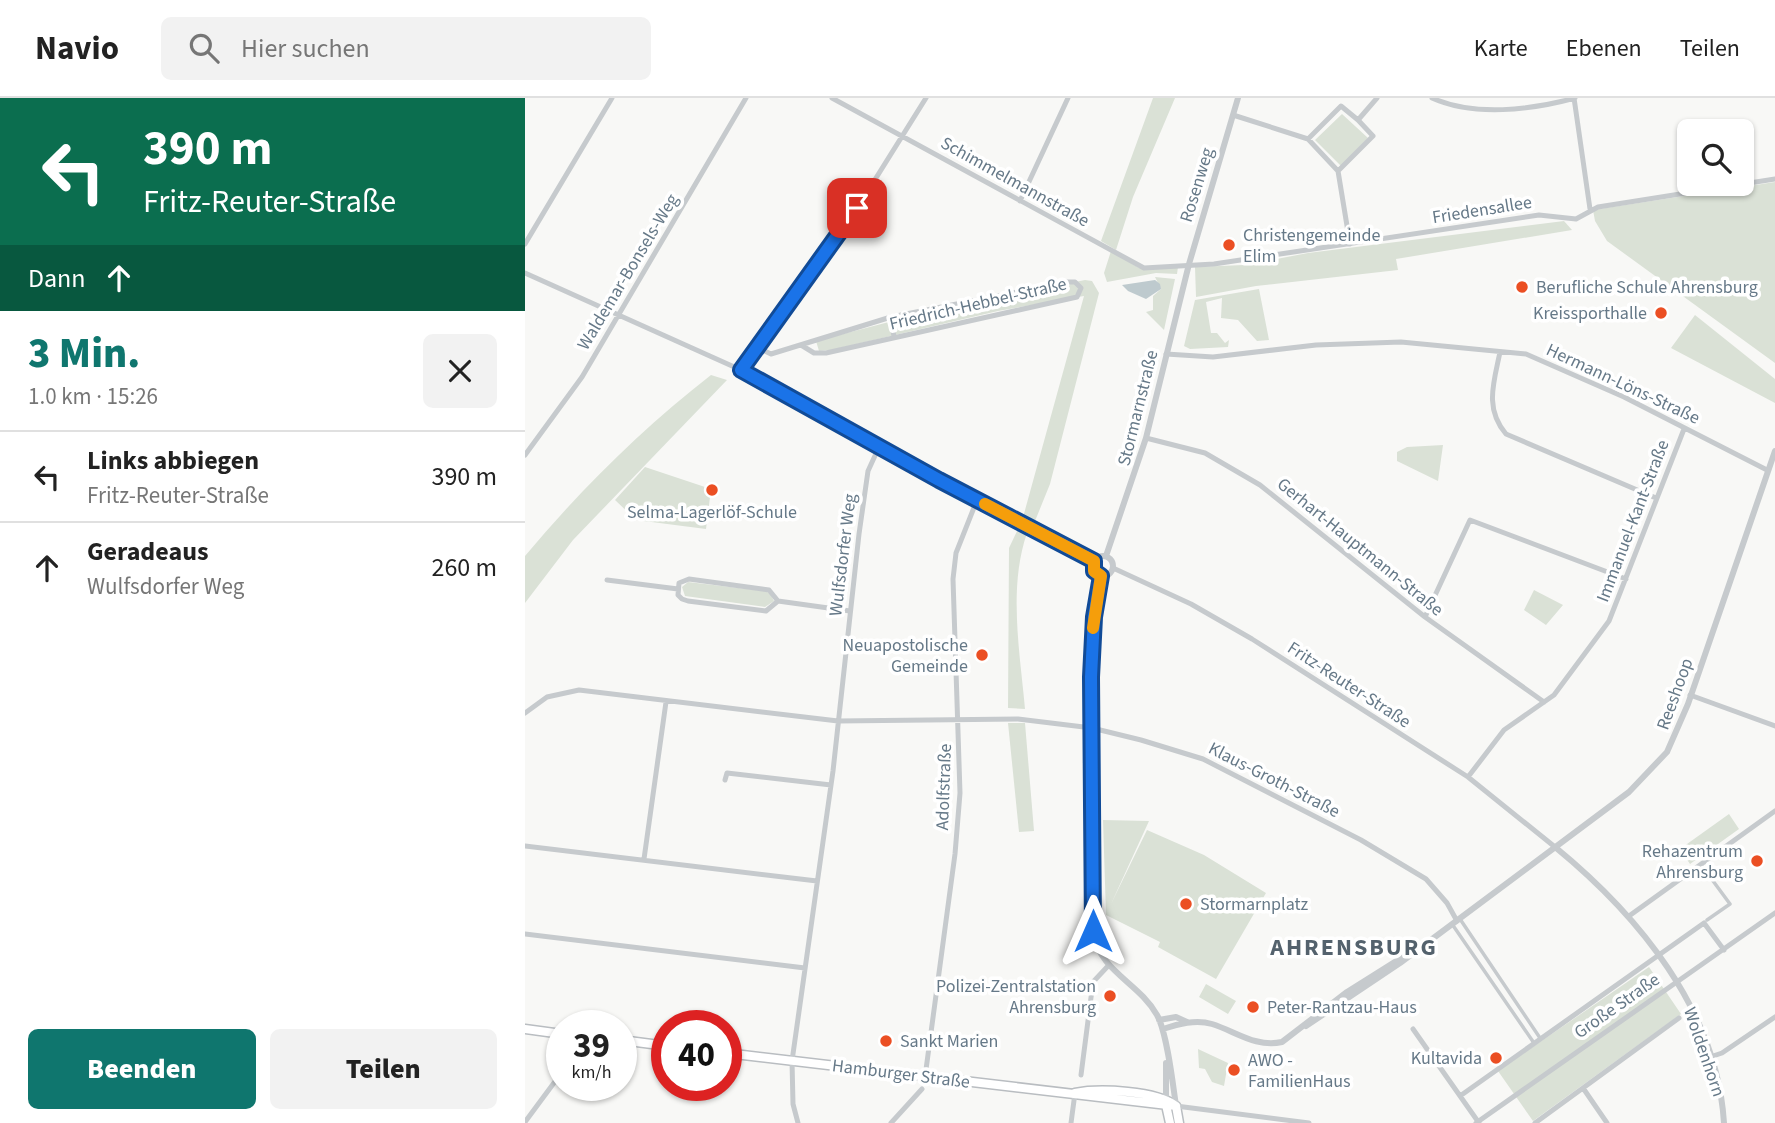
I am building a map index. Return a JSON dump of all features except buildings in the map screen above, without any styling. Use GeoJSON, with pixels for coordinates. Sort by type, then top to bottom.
{"type":"FeatureCollection","features":[{"type":"Feature","properties":{"kind":"main road"},"geometry":{"type":"LineString","coordinates":[[525,1029],[546,1032]]}},
{"type":"Feature","properties":{"kind":"main road","name":"Hamburger Straße"},"geometry":{"type":"LineString","coordinates":[[742,1055],[1075,1093],[1092,1089],[1169,1104]]}},
{"type":"Feature","properties":{"kind":"main road"},"geometry":{"type":"LineString","coordinates":[[1169,1104],[1170,1123]]}},
{"type":"Feature","properties":{"kind":"main road"},"geometry":{"type":"LineString","coordinates":[[1169,1104],[1179,1123]]}},
{"type":"Feature","properties":{"kind":"street"},"geometry":{"type":"LineString","coordinates":[[525,244],[612,98]]}},
{"type":"Feature","properties":{"kind":"street","name":"Waldemar-Bonsels-Weg"},"geometry":{"type":"LineString","coordinates":[[525,455],[570,396],[746,98]]}},
{"type":"Feature","properties":{"kind":"street","name":"Schimmelmannstraße"},"geometry":{"type":"LineString","coordinates":[[832,98],[1139,267],[1151,269],[1189,264]]}},
{"type":"Feature","properties":{"kind":"street"},"geometry":{"type":"LineString","coordinates":[[741,370],[826,254],[926,98]]}},
{"type":"Feature","properties":{"kind":"street"},"geometry":{"type":"LineString","coordinates":[[1020,201],[1068,98]]}},
{"type":"Feature","properties":{"kind":"street","name":"Rosenweg"},"geometry":{"type":"LineString","coordinates":[[1189,264],[1238,98]]}},
{"type":"Feature","properties":{"kind":"street"},"geometry":{"type":"LineString","coordinates":[[1358,120],[1377,98]]}},
{"type":"Feature","properties":{"kind":"street"},"geometry":{"type":"LineString","coordinates":[[1432,98],[1460,107],[1482,109],[1574,98],[1590,209]]}},
{"type":"Feature","properties":{"kind":"street"},"geometry":{"type":"LineString","coordinates":[[1308,139],[1341,106],[1358,120],[1373,136],[1338,171]]}},
{"type":"Feature","properties":{"kind":"street"},"geometry":{"type":"LineString","coordinates":[[1233,115],[1308,139],[1338,171],[1350,244]]}},
{"type":"Feature","properties":{"kind":"street","name":"Friedensallee"},"geometry":{"type":"LineString","coordinates":[[1189,264],[1214,264],[1546,214],[1576,219],[1590,209],[1775,179]]}},
{"type":"Feature","properties":{"kind":"street","name":"Stormarnstraße"},"geometry":{"type":"LineString","coordinates":[[1107,556],[1146,438],[1189,264]]}},
{"type":"Feature","properties":{"kind":"street"},"geometry":{"type":"LineString","coordinates":[[525,273],[741,370],[1094,561],[1107,556],[1113,568],[1109,574],[1101,576],[1094,571],[1094,561]]}},
{"type":"Feature","properties":{"kind":"street","name":"Friedrich-Hebbel-Straße"},"geometry":{"type":"LineString","coordinates":[[756,347],[771,354],[891,317],[1067,282],[1075,282],[1081,288],[1077,297],[818,355],[801,345]]}},
{"type":"Feature","properties":{"kind":"street"},"geometry":{"type":"LineString","coordinates":[[975,301],[979,318]]}},
{"type":"Feature","properties":{"kind":"street"},"geometry":{"type":"LineString","coordinates":[[891,317],[894,337]]}},
{"type":"Feature","properties":{"kind":"street","name":"Hermann-Löns-Straße"},"geometry":{"type":"LineString","coordinates":[[1166,354],[1213,357],[1316,345],[1390,342],[1526,354],[1767,470]]}},
{"type":"Feature","properties":{"kind":"street"},"geometry":{"type":"LineString","coordinates":[[1500,352],[1490,399],[1496,422],[1506,434],[1656,498]]}},
{"type":"Feature","properties":{"kind":"street","name":"Immanuel-Kant-Straße"},"geometry":{"type":"LineString","coordinates":[[1468,777],[1504,730],[1544,702],[1565,683],[1603,630],[1626,579],[1684,429]]}},
{"type":"Feature","properties":{"kind":"street","name":"Gerhart-Hauptmann-Straße"},"geometry":{"type":"LineString","coordinates":[[1146,438],[1205,453],[1244,474],[1282,501],[1425,617],[1544,702]]}},
{"type":"Feature","properties":{"kind":"street","name":"Wulfsdorfer Weg"},"geometry":{"type":"LineString","coordinates":[[797,1123],[793,1104],[792,1061],[831,785],[868,471],[879,447]]}},
{"type":"Feature","properties":{"kind":"street","name":"Reeshoop"},"geometry":{"type":"LineString","coordinates":[[1159,1020],[1176,1017],[1189,1022],[1213,1024],[1246,1039],[1270,1044],[1282,1042],[1372,983],[1629,792],[1652,770],[1675,738],[1775,451]]}},
{"type":"Feature","properties":{"kind":"street","name":"Reeshoop"},"geometry":{"type":"LineString","coordinates":[[1767,470],[1775,462]]}},
{"type":"Feature","properties":{"kind":"street","name":"Adolfstraße"},"geometry":{"type":"LineString","coordinates":[[925,1077],[955,854],[961,772],[953,579],[956,553],[977,500]]}},
{"type":"Feature","properties":{"kind":"street"},"geometry":{"type":"LineString","coordinates":[[1425,617],[1470,520],[1626,579]]}},
{"type":"Feature","properties":{"kind":"street","name":"Fritz-Reuter-Straße"},"geometry":{"type":"LineString","coordinates":[[1113,568],[1185,601],[1252,639],[1468,777],[1555,846]]}},
{"type":"Feature","properties":{"kind":"street"},"geometry":{"type":"LineString","coordinates":[[1101,576],[1092,643],[1093,931],[1095,944],[1108,966],[1142,996],[1163,1029],[1169,1104]]}},
{"type":"Feature","properties":{"kind":"street"},"geometry":{"type":"LineString","coordinates":[[778,601],[766,611],[688,601],[682,599],[678,589],[679,583],[689,579],[769,590],[778,601],[850,611]]}},
{"type":"Feature","properties":{"kind":"street"},"geometry":{"type":"LineString","coordinates":[[607,580],[678,589]]}},
{"type":"Feature","properties":{"kind":"street","name":"Klaus-Groth-Straße"},"geometry":{"type":"LineString","coordinates":[[525,713],[547,696],[579,690],[838,721],[1018,719],[1092,728],[1203,758],[1361,840],[1426,880],[1442,897],[1456,922],[1537,1040]]}},
{"type":"Feature","properties":{"kind":"street"},"geometry":{"type":"LineString","coordinates":[[1690,695],[1775,726]]}},
{"type":"Feature","properties":{"kind":"street"},"geometry":{"type":"LineString","coordinates":[[644,859],[666,702]]}},
{"type":"Feature","properties":{"kind":"street"},"geometry":{"type":"LineString","coordinates":[[725,780],[727,773],[831,785]]}},
{"type":"Feature","properties":{"kind":"street"},"geometry":{"type":"LineString","coordinates":[[1629,916],[1775,811]]}},
{"type":"Feature","properties":{"kind":"street"},"geometry":{"type":"LineString","coordinates":[[525,846],[817,881]]}},
{"type":"Feature","properties":{"kind":"street","name":"Woldenhorn"},"geometry":{"type":"LineString","coordinates":[[1555,846],[1629,916],[1677,982],[1710,1057],[1722,1101],[1724,1123]]}},
{"type":"Feature","properties":{"kind":"street"},"geometry":{"type":"LineString","coordinates":[[1702,866],[1730,904],[1707,920]]}},
{"type":"Feature","properties":{"kind":"street","name":"Große Straße"},"geometry":{"type":"LineString","coordinates":[[1477,1122],[1775,913]]}},
{"type":"Feature","properties":{"kind":"street","name":"Klaus-Groth-Straße"},"geometry":{"type":"LineString","coordinates":[[1456,922],[1537,1040]]}},
{"type":"Feature","properties":{"kind":"street","name":"Große Straße"},"geometry":{"type":"LineString","coordinates":[[1460,1096],[1704,923],[1724,950]]}},
{"type":"Feature","properties":{"kind":"street"},"geometry":{"type":"LineString","coordinates":[[525,934],[805,968]]}},
{"type":"Feature","properties":{"kind":"street"},"geometry":{"type":"LineString","coordinates":[[1081,1075],[1093,982],[1108,966]]}},
{"type":"Feature","properties":{"kind":"street"},"geometry":{"type":"LineString","coordinates":[[1710,1057],[1722,1053],[1775,1017]]}},
{"type":"Feature","properties":{"kind":"street"},"geometry":{"type":"LineString","coordinates":[[1535,1123],[1679,1018]]}},
{"type":"Feature","properties":{"kind":"street"},"geometry":{"type":"LineString","coordinates":[[1163,1029],[1189,1022]]}},
{"type":"Feature","properties":{"kind":"street"},"geometry":{"type":"LineString","coordinates":[[1413,1029],[1477,1122]]}},
{"type":"Feature","properties":{"kind":"street"},"geometry":{"type":"LineString","coordinates":[[1166,1054],[1169,1104]]}},
{"type":"Feature","properties":{"kind":"street"},"geometry":{"type":"LineString","coordinates":[[1583,1088],[1607,1123]]}},
{"type":"Feature","properties":{"kind":"street"},"geometry":{"type":"LineString","coordinates":[[891,1123],[922,1089]]}},
{"type":"Feature","properties":{"kind":"street"},"geometry":{"type":"LineString","coordinates":[[1071,1123],[1075,1093]]}},
{"type":"Feature","properties":{"kind":"street"},"geometry":{"type":"LineString","coordinates":[[525,1122],[546,1094]]}},
{"type":"Feature","properties":{"kind":"street","name":"Hamburger Straße"},"geometry":{"type":"LineString","coordinates":[[1169,1104],[1309,1123]]}},
{"type":"Feature","properties":{"kind":"shaded area"},"geometry":{"type":"Polygon","coordinates":[[[1153,98],[1175,98],[1133,197],[1116,250],[1101,241],[1153,98]]]}},
{"type":"Feature","properties":{"kind":"shaded area"},"geometry":{"type":"Polygon","coordinates":[[[1342,114],[1368,138],[1341,166],[1315,140],[1342,114]]]}},
{"type":"Feature","properties":{"kind":"shaded area"},"geometry":{"type":"Polygon","coordinates":[[[1775,182],[1775,363],[1607,241],[1595,221],[1593,210],[1684,196],[1754,196],[1754,185],[1775,182]]]}},
{"type":"Feature","properties":{"kind":"shaded area"},"geometry":{"type":"Polygon","coordinates":[[[1564,221],[1572,230],[1396,259],[1398,270],[1256,286],[1196,297],[1195,267],[1244,265],[1308,253],[1564,221]]]}},
{"type":"Feature","properties":{"kind":"shaded area"},"geometry":{"type":"Polygon","coordinates":[[[1111,251],[1139,268],[1178,267],[1177,274],[1156,273],[1107,282],[1104,273],[1111,251]]]}},
{"type":"Feature","properties":{"kind":"shaded area"},"geometry":{"type":"Polygon","coordinates":[[[1155,277],[1175,279],[1164,330],[1146,312],[1153,310],[1153,296],[1161,289],[1155,277]]]}},
{"type":"Feature","properties":{"kind":"shaded area"},"geometry":{"type":"Polygon","coordinates":[[[1085,280],[1092,281],[1099,293],[1050,484],[1033,526],[1022,521],[1084,296],[998,311],[831,350],[819,351],[816,341],[935,310],[1085,280]]]}},
{"type":"Feature","properties":{"kind":"shaded area"},"geometry":{"type":"Polygon","coordinates":[[[1155,280],[1161,289],[1146,299],[1128,291],[1122,285],[1155,280]]]}},
{"type":"Feature","properties":{"kind":"shaded area"},"geometry":{"type":"Polygon","coordinates":[[[1259,289],[1269,340],[1257,341],[1238,320],[1221,318],[1222,298],[1206,302],[1211,333],[1217,333],[1225,343],[1229,340],[1228,347],[1190,349],[1184,346],[1195,300],[1259,289]]]}},
{"type":"Feature","properties":{"kind":"shaded area"},"geometry":{"type":"Polygon","coordinates":[[[1695,315],[1775,379],[1775,403],[1671,348],[1695,315]]]}},
{"type":"Feature","properties":{"kind":"shaded area"},"geometry":{"type":"Polygon","coordinates":[[[711,375],[727,380],[573,540],[525,603],[525,556],[613,460],[711,375]]]}},
{"type":"Feature","properties":{"kind":"shaded area"},"geometry":{"type":"Polygon","coordinates":[[[1443,445],[1438,481],[1397,461],[1397,452],[1407,447],[1443,445]]]}},
{"type":"Feature","properties":{"kind":"shaded area"},"geometry":{"type":"Polygon","coordinates":[[[645,467],[711,489],[706,529],[636,520],[615,500],[645,467]]]}},
{"type":"Feature","properties":{"kind":"shaded area"},"geometry":{"type":"Polygon","coordinates":[[[1018,529],[1027,533],[1021,554],[1017,598],[1018,643],[1025,709],[1008,708],[1009,548],[1018,529]]]}},
{"type":"Feature","properties":{"kind":"shaded area"},"geometry":{"type":"Polygon","coordinates":[[[688,582],[764,591],[770,593],[774,601],[765,607],[685,596],[682,587],[688,582]]]}},
{"type":"Feature","properties":{"kind":"shaded area"},"geometry":{"type":"Polygon","coordinates":[[[1534,590],[1563,605],[1546,625],[1524,610],[1534,590]]]}},
{"type":"Feature","properties":{"kind":"shaded area"},"geometry":{"type":"Polygon","coordinates":[[[1008,723],[1025,723],[1034,831],[1019,832],[1008,723]]]}},
{"type":"Feature","properties":{"kind":"shaded area"},"geometry":{"type":"Polygon","coordinates":[[[1729,814],[1739,829],[1690,864],[1680,849],[1729,814]]]}},
{"type":"Feature","properties":{"kind":"shaded area","name":"Stormarnplatz"},"geometry":{"type":"Polygon","coordinates":[[[1103,820],[1149,821],[1111,904],[1147,830],[1204,855],[1266,893],[1216,979],[1158,947],[1160,942],[1106,915],[1103,820]]]}},
{"type":"Feature","properties":{"kind":"shaded area"},"geometry":{"type":"Polygon","coordinates":[[[1649,967],[1681,1014],[1533,1121],[1498,1071],[1649,967]]]}},
{"type":"Feature","properties":{"kind":"shaded area"},"geometry":{"type":"Polygon","coordinates":[[[1206,984],[1236,1001],[1228,1014],[1199,997],[1206,984]]]}},
{"type":"Feature","properties":{"kind":"shaded area"},"geometry":{"type":"Polygon","coordinates":[[[1198,1049],[1228,1063],[1224,1086],[1212,1082],[1205,1069],[1199,1068],[1198,1049]]]}},
{"type":"Feature","properties":{"kind":"slow traffic"},"geometry":{"type":"LineString","coordinates":[[985,504],[1094,561],[1094,571],[1101,576],[1093,628]]}},
{"type":"Feature","properties":{"kind":"place","name":"Christengemeinde Elim"},"geometry":{"type":"Point","coordinates":[1229,245]}},
{"type":"Feature","properties":{"kind":"place","name":"Berufliche Schule Ahrensburg"},"geometry":{"type":"Point","coordinates":[1522,287]}},
{"type":"Feature","properties":{"kind":"place","name":"Kreissporthalle"},"geometry":{"type":"Point","coordinates":[1661,313]}},
{"type":"Feature","properties":{"kind":"place","name":"Selma-Lagerlöf-Schule"},"geometry":{"type":"Point","coordinates":[712,490]}},
{"type":"Feature","properties":{"kind":"place","name":"Neuapostolische Gemeinde"},"geometry":{"type":"Point","coordinates":[982,655]}},
{"type":"Feature","properties":{"kind":"place","name":"Rehazentrum Ahrensburg"},"geometry":{"type":"Point","coordinates":[1757,861]}},
{"type":"Feature","properties":{"kind":"place","name":"Stormarnplatz"},"geometry":{"type":"Point","coordinates":[1186,904]}},
{"type":"Feature","properties":{"kind":"place","name":"Polizei-Zentralstation Ahrensburg"},"geometry":{"type":"Point","coordinates":[1110,996]}},
{"type":"Feature","properties":{"kind":"place","name":"Peter-Rantzau-Haus"},"geometry":{"type":"Point","coordinates":[1253,1007]}},
{"type":"Feature","properties":{"kind":"place","name":"Sankt Marien"},"geometry":{"type":"Point","coordinates":[886,1041]}},
{"type":"Feature","properties":{"kind":"place","name":"Kultavida"},"geometry":{"type":"Point","coordinates":[1496,1058]}},
{"type":"Feature","properties":{"kind":"place","name":"AWO - FamilienHaus"},"geometry":{"type":"Point","coordinates":[1234,1070]}},
{"type":"Feature","properties":{"kind":"district","name":"AHRENSBURG"},"geometry":{"type":"Point","coordinates":[1354,947]}},
{"type":"Feature","properties":{"kind":"route"},"geometry":{"type":"LineString","coordinates":[[857,208],[741,370],[939,480],[1094,561],[1094,571],[1101,576],[1094,617],[1091,677],[1093,931]]}}]}
